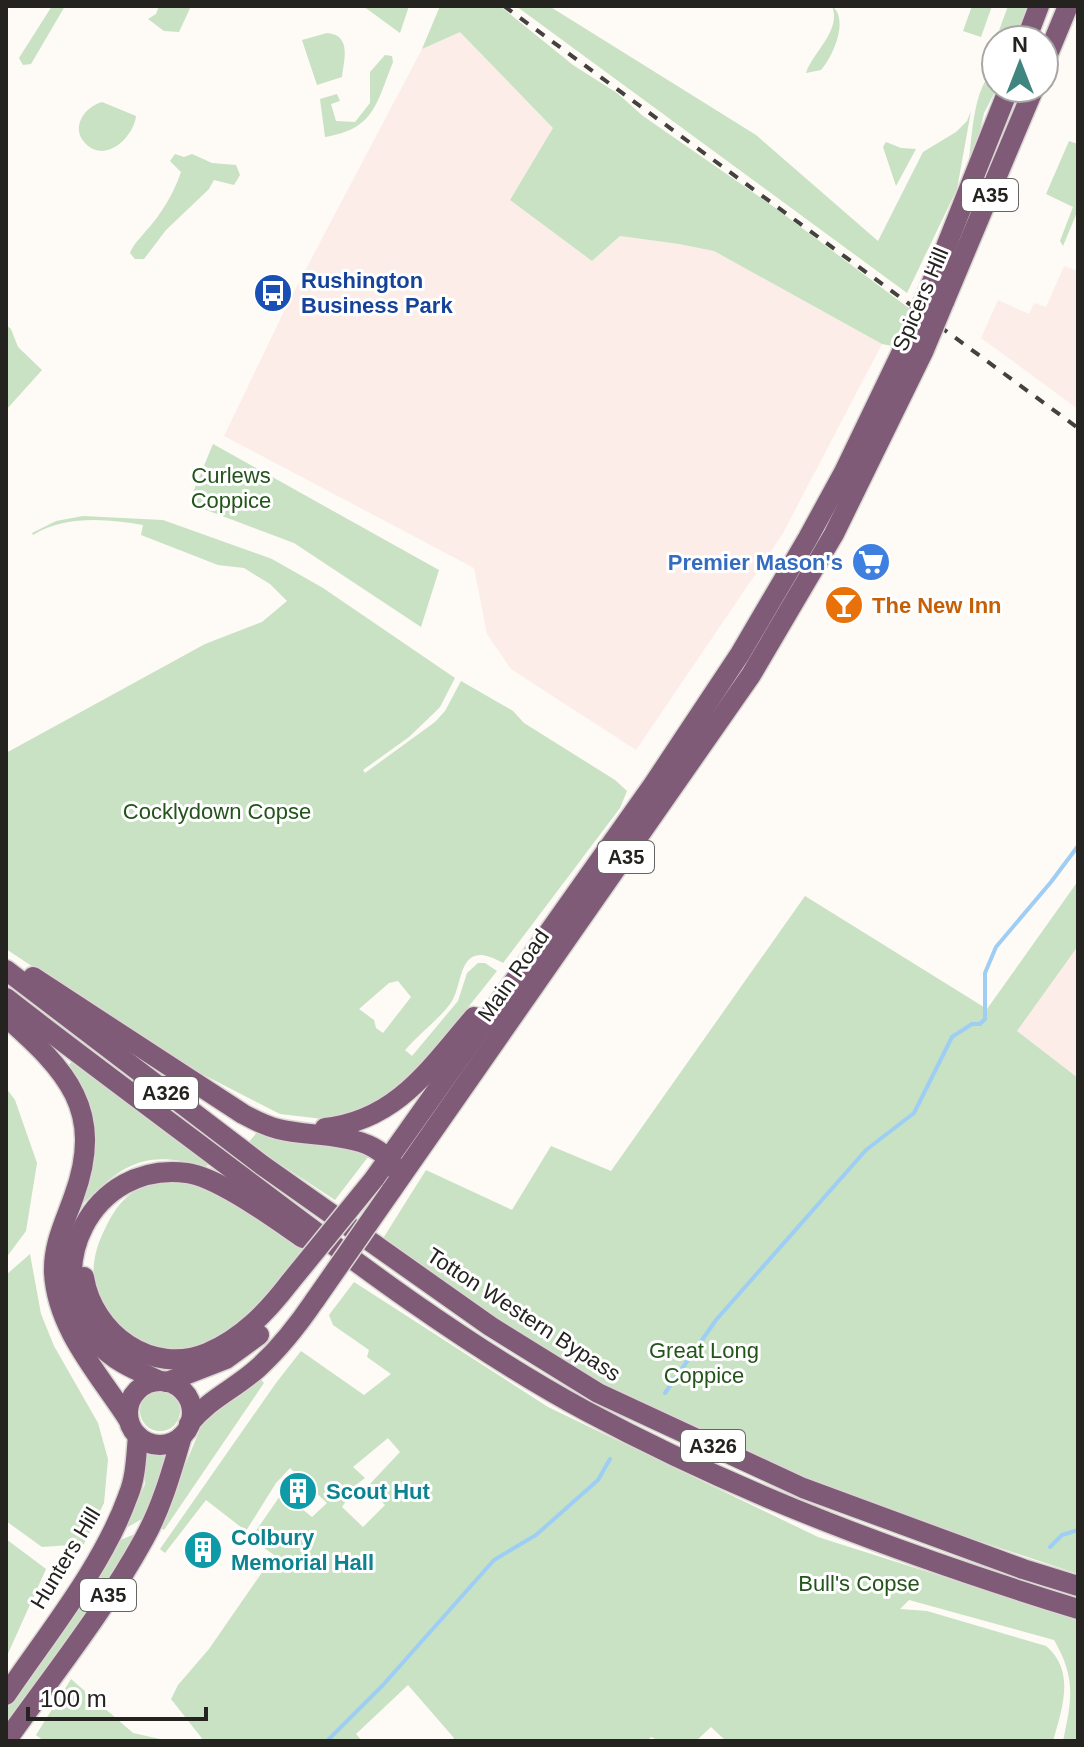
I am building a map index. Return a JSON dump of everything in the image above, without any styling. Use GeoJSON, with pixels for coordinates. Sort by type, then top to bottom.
{"type":"FeatureCollection","features":[{"type":"Feature","properties":{"kind":"main road"},"geometry":{"type":"LineString","coordinates":[[1060,25],[1068,6]]}},
{"type":"Feature","properties":{"kind":"main road","name":"Spicers Hill"},"geometry":{"type":"LineString","coordinates":[[936,297],[1003,104]]}},
{"type":"Feature","properties":{"kind":"main road","name":"Spicers Hill"},"geometry":{"type":"LineString","coordinates":[[830,519],[916,344],[1026,104]]}},
{"type":"Feature","properties":{"kind":"main road","name":"Main Road"},"geometry":{"type":"LineString","coordinates":[[186,1430],[203,1407],[256,1370],[289,1337],[301,1290],[374,1179],[692,727],[830,519]]}},
{"type":"Feature","properties":{"kind":"main road","name":"Main Road"},"geometry":{"type":"LineString","coordinates":[[163,1382],[226,1359],[267,1329],[395,1185],[717,727],[798,599],[830,519]]}},
{"type":"Feature","properties":{"kind":"main road"},"geometry":{"type":"LineString","coordinates":[[6,959],[209,1093],[273,1128],[350,1139],[371,1148],[389,1160],[395,1185]]}},
{"type":"Feature","properties":{"kind":"main road","name":"Totton Western Bypass"},"geometry":{"type":"LineString","coordinates":[[6,970],[262,1165],[490,1326],[598,1393],[803,1488],[1023,1569],[1078,1586]]}},
{"type":"Feature","properties":{"kind":"main road"},"geometry":{"type":"LineString","coordinates":[[273,1128],[335,1127],[378,1114],[412,1089],[499,989],[514,980]]}},
{"type":"Feature","properties":{"kind":"main road","name":"Totton Western Bypass"},"geometry":{"type":"LineString","coordinates":[[6,998],[314,1231],[508,1364],[587,1411],[770,1500],[1078,1609]]}},
{"type":"Feature","properties":{"kind":"main road"},"geometry":{"type":"LineString","coordinates":[[6,1017],[50,1056],[77,1097],[85,1146],[79,1182],[58,1238],[54,1258],[57,1293],[70,1329],[145,1441],[165,1444],[186,1430],[191,1415],[188,1398],[175,1385],[121,1362],[98,1343],[84,1322],[73,1286],[73,1251],[82,1224],[106,1197],[124,1185],[160,1172],[201,1176],[434,1315]]}},
{"type":"Feature","properties":{"kind":"main road"},"geometry":{"type":"LineString","coordinates":[[124,1185],[100,1213],[89,1237],[84,1280],[102,1322],[132,1348],[175,1358],[191,1358],[206,1353],[301,1290]]}},
{"type":"Feature","properties":{"kind":"main road"},"geometry":{"type":"LineString","coordinates":[[133,1427],[128,1410],[135,1393],[142,1386],[163,1382]]}},
{"type":"Feature","properties":{"kind":"main road","name":"Hunters Hill"},"geometry":{"type":"LineString","coordinates":[[6,1695],[82,1583],[113,1531],[129,1496],[136,1471],[133,1427]]}},
{"type":"Feature","properties":{"kind":"main road","name":"A35"},"geometry":{"type":"LineString","coordinates":[[6,1741],[145,1537],[186,1430]]}},
{"type":"Feature","properties":{"kind":"shaded area","name":"Rushington Business Park"},"geometry":{"type":"Polygon","coordinates":[[[460,31],[554,128],[510,200],[592,261],[620,236],[714,251],[882,344],[782,535],[636,750],[511,669],[487,634],[474,568],[224,436],[288,303],[422,49],[460,31]]]}},
{"type":"Feature","properties":{"kind":"shaded area"},"geometry":{"type":"Polygon","coordinates":[[[1064,266],[1078,271],[1078,409],[981,338],[998,300],[1029,314],[1034,303],[1046,307],[1064,266]]]}},
{"type":"Feature","properties":{"kind":"shaded area"},"geometry":{"type":"Polygon","coordinates":[[[1078,946],[1078,1078],[1017,1031],[1078,946]]]}},
{"type":"Feature","properties":{"kind":"green space"},"geometry":{"type":"Polygon","coordinates":[[[52,6],[65,6],[31,64],[23,65],[19,58],[52,6]]]}},
{"type":"Feature","properties":{"kind":"green space"},"geometry":{"type":"Polygon","coordinates":[[[159,6],[191,6],[179,32],[164,31],[148,19],[156,14],[159,6]]]}},
{"type":"Feature","properties":{"kind":"green space"},"geometry":{"type":"Polygon","coordinates":[[[363,6],[409,6],[400,33],[363,6]]]}},
{"type":"Feature","properties":{"kind":"green space"},"geometry":{"type":"Polygon","coordinates":[[[440,6],[500,6],[573,65],[617,93],[643,116],[774,207],[910,309],[893,346],[882,344],[714,251],[620,236],[592,261],[510,200],[553,128],[460,32],[422,49],[440,6]]]}},
{"type":"Feature","properties":{"kind":"green space"},"geometry":{"type":"Polygon","coordinates":[[[516,6],[549,6],[756,135],[878,241],[923,152],[956,132],[967,121],[971,111],[957,189],[907,293],[516,6]]]}},
{"type":"Feature","properties":{"kind":"green space"},"geometry":{"type":"Polygon","coordinates":[[[832,6],[839,19],[835,47],[821,70],[806,73],[830,32],[834,15],[832,6]]]}},
{"type":"Feature","properties":{"kind":"green space"},"geometry":{"type":"Polygon","coordinates":[[[972,6],[992,6],[986,24],[980,24],[980,37],[963,31],[972,6]]]}},
{"type":"Feature","properties":{"kind":"green space"},"geometry":{"type":"Polygon","coordinates":[[[1008,6],[1031,6],[1025,24],[1001,24],[1008,6]]]}},
{"type":"Feature","properties":{"kind":"green space"},"geometry":{"type":"Polygon","coordinates":[[[327,33],[340,38],[343,43],[342,77],[317,85],[302,40],[327,33]]]}},
{"type":"Feature","properties":{"kind":"green space"},"geometry":{"type":"Polygon","coordinates":[[[385,55],[392,56],[393,62],[371,113],[354,128],[325,137],[320,99],[337,94],[340,101],[331,104],[336,121],[355,122],[370,103],[370,72],[385,55]]]}},
{"type":"Feature","properties":{"kind":"green space"},"geometry":{"type":"Polygon","coordinates":[[[980,94],[980,104],[989,104],[968,169],[972,130],[980,94]]]}},
{"type":"Feature","properties":{"kind":"green space"},"geometry":{"type":"Polygon","coordinates":[[[102,102],[136,116],[125,139],[103,151],[87,145],[79,133],[84,114],[102,102]]]}},
{"type":"Feature","properties":{"kind":"green space"},"geometry":{"type":"Polygon","coordinates":[[[1069,141],[1078,144],[1078,210],[1063,246],[1060,241],[1073,207],[1046,194],[1069,141]]]}},
{"type":"Feature","properties":{"kind":"green space"},"geometry":{"type":"Polygon","coordinates":[[[886,142],[901,148],[916,149],[896,186],[883,147],[886,142]]]}},
{"type":"Feature","properties":{"kind":"green space"},"geometry":{"type":"Polygon","coordinates":[[[175,154],[184,157],[192,154],[212,163],[236,165],[240,175],[234,185],[214,180],[209,189],[166,230],[144,259],[135,259],[130,253],[162,211],[178,180],[181,172],[170,161],[175,154]]]}},
{"type":"Feature","properties":{"kind":"green space"},"geometry":{"type":"Polygon","coordinates":[[[6,325],[11,329],[18,347],[42,370],[6,410],[6,325]]]}},
{"type":"Feature","properties":{"kind":"green space","name":"Curlews Coppice"},"geometry":{"type":"Polygon","coordinates":[[[213,444],[439,570],[421,627],[294,543],[189,502],[213,444]]]}},
{"type":"Feature","properties":{"kind":"green space","name":"Cocklydown Copse"},"geometry":{"type":"Polygon","coordinates":[[[83,516],[163,520],[272,559],[323,588],[455,678],[440,707],[409,737],[363,770],[365,773],[435,722],[445,711],[461,681],[513,711],[524,723],[615,780],[627,791],[620,808],[503,963],[477,955],[464,966],[450,1004],[405,1050],[412,1056],[458,1001],[467,973],[478,963],[485,963],[497,971],[399,1090],[362,1110],[323,1119],[280,1114],[169,1057],[6,949],[6,753],[205,644],[262,622],[287,601],[270,584],[244,568],[218,565],[141,535],[143,525],[101,520],[73,521],[33,535],[56,521],[83,516]],[[398,981],[389,983],[359,1009],[374,1020],[376,1028],[383,1033],[411,997],[398,981]]]}},
{"type":"Feature","properties":{"kind":"green space","name":"Great Long Coppice"},"geometry":{"type":"Polygon","coordinates":[[[1078,881],[1078,946],[1017,1031],[1078,1078],[1078,1574],[837,1491],[692,1429],[532,1342],[382,1240],[426,1170],[512,1210],[551,1146],[611,1171],[805,896],[987,1009],[1078,881]]]}},
{"type":"Feature","properties":{"kind":"green space"},"geometry":{"type":"Polygon","coordinates":[[[74,1059],[208,1158],[207,1167],[167,1159],[136,1164],[110,1179],[81,1206],[75,1206],[85,1102],[68,1066],[74,1059]]]}},
{"type":"Feature","properties":{"kind":"green space"},"geometry":{"type":"Polygon","coordinates":[[[6,1088],[15,1100],[37,1163],[26,1231],[6,1258],[6,1088]]]}},
{"type":"Feature","properties":{"kind":"green space"},"geometry":{"type":"Polygon","coordinates":[[[258,1131],[306,1144],[350,1148],[368,1157],[335,1200],[248,1143],[258,1131]]]}},
{"type":"Feature","properties":{"kind":"green space"},"geometry":{"type":"Polygon","coordinates":[[[164,1178],[204,1185],[305,1245],[248,1318],[211,1341],[180,1351],[154,1347],[118,1324],[101,1302],[94,1276],[97,1248],[114,1212],[134,1192],[164,1178]]]}},
{"type":"Feature","properties":{"kind":"green space"},"geometry":{"type":"Polygon","coordinates":[[[30,1254],[41,1314],[54,1346],[98,1423],[108,1459],[104,1503],[84,1544],[42,1547],[6,1521],[6,1275],[30,1254]]]}},
{"type":"Feature","properties":{"kind":"green space","name":"Bull's Copse"},"geometry":{"type":"Polygon","coordinates":[[[354,1282],[548,1407],[818,1537],[1078,1620],[1078,1741],[1063,1741],[1070,1689],[1066,1666],[1054,1640],[909,1600],[900,1609],[927,1611],[1046,1646],[1061,1667],[1064,1679],[1063,1703],[1053,1741],[726,1741],[711,1727],[696,1741],[660,1741],[651,1737],[647,1741],[451,1741],[454,1738],[408,1685],[356,1734],[362,1741],[204,1741],[171,1699],[178,1685],[209,1649],[274,1555],[251,1538],[282,1493],[312,1517],[327,1503],[290,1468],[276,1483],[246,1531],[206,1500],[165,1553],[160,1549],[301,1351],[364,1395],[391,1374],[367,1357],[369,1350],[333,1325],[329,1315],[354,1282]],[[388,1438],[353,1467],[365,1478],[356,1485],[342,1507],[363,1527],[385,1505],[368,1486],[400,1452],[388,1438]]]}},
{"type":"Feature","properties":{"kind":"green space"},"geometry":{"type":"Polygon","coordinates":[[[258,1376],[264,1383],[164,1530],[159,1527],[204,1420],[258,1376]]]}},
{"type":"Feature","properties":{"kind":"green space"},"geometry":{"type":"Polygon","coordinates":[[[160,1391],[174,1397],[180,1411],[174,1425],[160,1431],[146,1425],[140,1411],[146,1397],[160,1391]]]}},
{"type":"Feature","properties":{"kind":"green space"},"geometry":{"type":"Polygon","coordinates":[[[146,1451],[170,1451],[146,1520],[142,1519],[126,1528],[145,1484],[146,1451]]]}},
{"type":"Feature","properties":{"kind":"green space"},"geometry":{"type":"Polygon","coordinates":[[[140,1532],[94,1604],[89,1593],[90,1584],[118,1541],[140,1532]]]}},
{"type":"Feature","properties":{"kind":"green space"},"geometry":{"type":"Polygon","coordinates":[[[6,1539],[46,1569],[6,1658],[6,1539]]]}},
{"type":"Feature","properties":{"kind":"green space"},"geometry":{"type":"Polygon","coordinates":[[[80,1601],[88,1614],[6,1731],[6,1709],[80,1601]]]}},
{"type":"Feature","properties":{"kind":"green space"},"geometry":{"type":"Polygon","coordinates":[[[71,1679],[133,1733],[169,1741],[44,1741],[36,1735],[71,1679]]]}},
{"type":"Feature","properties":{"kind":"waterway"},"geometry":{"type":"LineString","coordinates":[[665,1393],[716,1320],[866,1150],[914,1113],[952,1037],[985,1019],[985,973],[996,947],[1078,846]]}},
{"type":"Feature","properties":{"kind":"waterway"},"geometry":{"type":"LineString","coordinates":[[327,1741],[383,1685],[494,1560],[536,1535],[598,1480],[610,1459]]}},
{"type":"Feature","properties":{"kind":"waterway"},"geometry":{"type":"LineString","coordinates":[[1050,1547],[1062,1535],[1078,1530]]}},
{"type":"Feature","properties":{"kind":"railway"},"geometry":{"type":"LineString","coordinates":[[504,6],[1078,428]]}},
{"type":"Feature","properties":{"kind":"place","name":"Rushington Business Park"},"geometry":{"type":"Point","coordinates":[273,293]}},
{"type":"Feature","properties":{"kind":"place","name":"Premier Mason's"},"geometry":{"type":"Point","coordinates":[871,562]}},
{"type":"Feature","properties":{"kind":"place","name":"The New Inn"},"geometry":{"type":"Point","coordinates":[844,605]}},
{"type":"Feature","properties":{"kind":"place","name":"Scout Hut"},"geometry":{"type":"Point","coordinates":[298,1491]}},
{"type":"Feature","properties":{"kind":"place","name":"Colbury Memorial Hall"},"geometry":{"type":"Point","coordinates":[203,1550]}}]}
